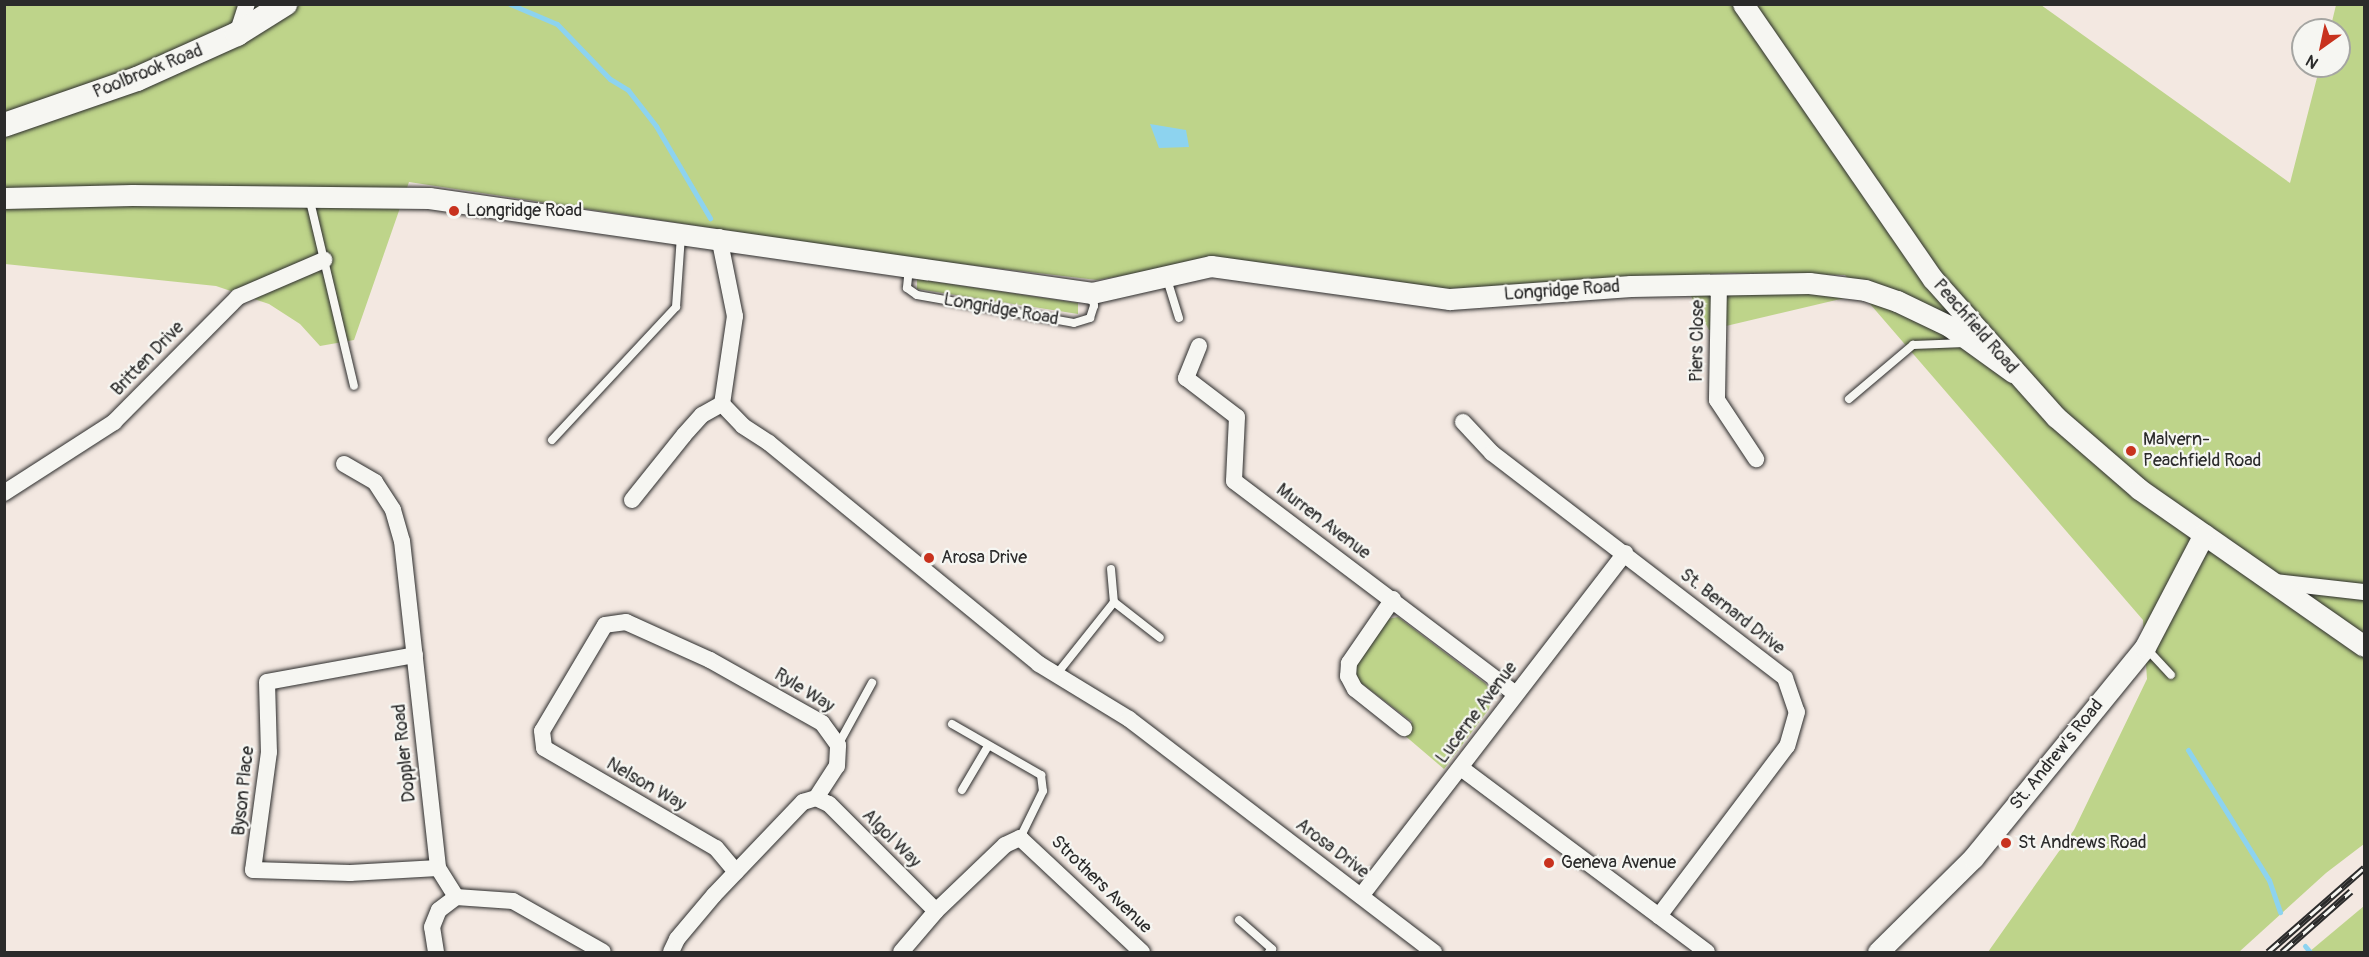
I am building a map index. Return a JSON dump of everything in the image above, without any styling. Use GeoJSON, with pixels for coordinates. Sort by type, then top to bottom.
{"type":"FeatureCollection","features":[{"type":"Feature","properties":{"kind":"main road","name":"Poolbrook Road"},"geometry":{"type":"LineString","coordinates":[[4,126],[137,79],[237,34],[285,4]]}},
{"type":"Feature","properties":{"kind":"street"},"geometry":{"type":"LineString","coordinates":[[237,34],[247,4]]}},
{"type":"Feature","properties":{"kind":"street","name":"Peachfield Road"},"geometry":{"type":"LineString","coordinates":[[1743,4],[1905,242],[2013,372],[2056,417],[2139,489],[2276,582],[2364,646]]}},
{"type":"Feature","properties":{"kind":"street","name":"Longridge Road"},"geometry":{"type":"LineString","coordinates":[[4,198],[429,198],[718,237],[909,268],[1092,293],[1211,266],[1450,299],[1719,283],[1809,283],[1865,290],[1897,301],[1974,343],[2013,372]]}},
{"type":"Feature","properties":{"kind":"street"},"geometry":{"type":"LineString","coordinates":[[632,500],[702,415],[722,404],[735,316],[718,237]]}},
{"type":"Feature","properties":{"kind":"street","name":"Britten Drive"},"geometry":{"type":"LineString","coordinates":[[4,493],[114,422],[238,297],[324,260]]}},
{"type":"Feature","properties":{"kind":"street","name":"Piers Close"},"geometry":{"type":"LineString","coordinates":[[1719,283],[1717,400],[1756,459]]}},
{"type":"Feature","properties":{"kind":"street","name":"Murren Avenue"},"geometry":{"type":"LineString","coordinates":[[1199,346],[1186,378],[1237,417],[1234,481],[1516,694]]}},
{"type":"Feature","properties":{"kind":"street","name":"Arosa Drive"},"geometry":{"type":"LineString","coordinates":[[722,404],[743,426],[1056,675],[1129,719],[1434,952]]}},
{"type":"Feature","properties":{"kind":"street","name":"St. Bernard Drive"},"geometry":{"type":"LineString","coordinates":[[1463,422],[1492,453],[1785,678],[1797,712],[1787,746],[1659,916]]}},
{"type":"Feature","properties":{"kind":"street","name":"Doppler Road"},"geometry":{"type":"LineString","coordinates":[[344,464],[375,483],[393,510],[402,541],[438,868],[456,897]]}},
{"type":"Feature","properties":{"kind":"street","name":"St. Andrew's Road"},"geometry":{"type":"LineString","coordinates":[[1878,952],[1973,858],[2145,648],[2204,534]]}},
{"type":"Feature","properties":{"kind":"street","name":"Lucerne Avenue"},"geometry":{"type":"LineString","coordinates":[[1361,896],[1625,554]]}},
{"type":"Feature","properties":{"kind":"street","name":"Peachfield Road"},"geometry":{"type":"LineString","coordinates":[[2276,582],[2364,592]]}},
{"type":"Feature","properties":{"kind":"street"},"geometry":{"type":"LineString","coordinates":[[1393,599],[1349,663],[1348,676],[1355,689],[1404,728]]}},
{"type":"Feature","properties":{"kind":"street","name":"Ryle Way"},"geometry":{"type":"LineString","coordinates":[[542,731],[605,625],[626,621],[770,692],[822,723],[838,745]]}},
{"type":"Feature","properties":{"kind":"street","name":"Byson Place"},"geometry":{"type":"LineString","coordinates":[[415,655],[267,682],[269,752],[253,870],[350,873],[438,868]]}},
{"type":"Feature","properties":{"kind":"street","name":"Nelson Way"},"geometry":{"type":"LineString","coordinates":[[542,731],[544,748],[716,848],[736,872]]}},
{"type":"Feature","properties":{"kind":"street"},"geometry":{"type":"LineString","coordinates":[[671,952],[677,939],[736,872],[803,802],[816,798],[837,765],[838,745]]}},
{"type":"Feature","properties":{"kind":"street"},"geometry":{"type":"LineString","coordinates":[[1461,768],[1707,952]]}},
{"type":"Feature","properties":{"kind":"street","name":"Algol Way"},"geometry":{"type":"LineString","coordinates":[[816,798],[829,804],[936,911]]}},
{"type":"Feature","properties":{"kind":"street"},"geometry":{"type":"LineString","coordinates":[[908,950],[936,911],[1005,845],[1020,838]]}},
{"type":"Feature","properties":{"kind":"street","name":"Strothers Avenue"},"geometry":{"type":"LineString","coordinates":[[1020,838],[1142,952]]}},
{"type":"Feature","properties":{"kind":"street"},"geometry":{"type":"LineString","coordinates":[[436,952],[432,927],[439,910],[456,897],[513,902],[603,952]]}},
{"type":"Feature","properties":{"kind":"lane"},"geometry":{"type":"LineString","coordinates":[[309,197],[354,386]]}},
{"type":"Feature","properties":{"kind":"lane"},"geometry":{"type":"LineString","coordinates":[[552,440],[676,307],[682,232]]}},
{"type":"Feature","properties":{"kind":"lane","name":"Longridge Road"},"geometry":{"type":"LineString","coordinates":[[909,268],[907,288],[917,296],[1074,323],[1090,318],[1094,306],[1092,293]]}},
{"type":"Feature","properties":{"kind":"lane"},"geometry":{"type":"LineString","coordinates":[[1166,275],[1179,318]]}},
{"type":"Feature","properties":{"kind":"lane"},"geometry":{"type":"LineString","coordinates":[[1849,399],[1913,345],[1974,343]]}},
{"type":"Feature","properties":{"kind":"lane"},"geometry":{"type":"LineString","coordinates":[[1056,675],[1114,602],[1111,569]]}},
{"type":"Feature","properties":{"kind":"lane"},"geometry":{"type":"LineString","coordinates":[[1114,602],[1160,638]]}},
{"type":"Feature","properties":{"kind":"lane"},"geometry":{"type":"LineString","coordinates":[[2145,648],[2171,675]]}},
{"type":"Feature","properties":{"kind":"lane"},"geometry":{"type":"LineString","coordinates":[[838,745],[872,683]]}},
{"type":"Feature","properties":{"kind":"lane"},"geometry":{"type":"LineString","coordinates":[[952,724],[988,747],[1036,770],[1043,778],[1043,791],[1020,838]]}},
{"type":"Feature","properties":{"kind":"lane"},"geometry":{"type":"LineString","coordinates":[[962,790],[988,747]]}},
{"type":"Feature","properties":{"kind":"lane"},"geometry":{"type":"LineString","coordinates":[[1239,920],[1272,951]]}},
{"type":"Feature","properties":{"kind":"green space"},"geometry":{"type":"Polygon","coordinates":[[[5,5],[2041,5],[2290,183],[2317,78],[2351,78],[2351,18],[2333,18],[2336,5],[2364,5],[2364,844],[2326,873],[2239,952],[1988,952],[2074,830],[2147,679],[2143,620],[1845,275],[1730,273],[1445,289],[1286,265],[1215,260],[1097,280],[909,258],[409,182],[354,340],[320,346],[300,324],[269,304],[216,286],[5,264],[5,5]]]}},
{"type":"Feature","properties":{"kind":"green space"},"geometry":{"type":"Polygon","coordinates":[[[917,279],[1078,303],[1078,314],[917,289],[917,279]]]}},
{"type":"Feature","properties":{"kind":"green space"},"geometry":{"type":"Polygon","coordinates":[[[1775,290],[1849,297],[1709,330],[1690,294],[1775,290]]]}},
{"type":"Feature","properties":{"kind":"green space"},"geometry":{"type":"Polygon","coordinates":[[[1398,617],[1486,684],[1492,696],[1489,709],[1444,769],[1403,734],[1412,722],[1360,682],[1354,673],[1355,663],[1387,619],[1398,617]]]}},
{"type":"Feature","properties":{"kind":"green space"},"geometry":{"type":"Polygon","coordinates":[[[2364,906],[2364,952],[2309,952],[2364,906]]]}},
{"type":"Feature","properties":{"kind":"water"},"geometry":{"type":"Polygon","coordinates":[[[1150,124],[1186,130],[1189,147],[1159,148],[1150,124]]]}},
{"type":"Feature","properties":{"kind":"waterway"},"geometry":{"type":"LineString","coordinates":[[510,4],[557,24],[610,79],[628,90],[656,126],[710,218]]}},
{"type":"Feature","properties":{"kind":"waterway"},"geometry":{"type":"LineString","coordinates":[[2188,750],[2269,880],[2280,912]]}},
{"type":"Feature","properties":{"kind":"waterway"},"geometry":{"type":"LineString","coordinates":[[2305,946],[2310,952]]}},
{"type":"Feature","properties":{"kind":"railway"},"geometry":{"type":"LineString","coordinates":[[2268,952],[2364,868]]}},
{"type":"Feature","properties":{"kind":"railway"},"geometry":{"type":"LineString","coordinates":[[2282,952],[2351,891]]}},
{"type":"Feature","properties":{"kind":"place","name":"Longridge Road"},"geometry":{"type":"Point","coordinates":[454,211]}},
{"type":"Feature","properties":{"kind":"place","name":"Malvern- Peachfield Road"},"geometry":{"type":"Point","coordinates":[2131,451]}},
{"type":"Feature","properties":{"kind":"place","name":"Arosa Drive"},"geometry":{"type":"Point","coordinates":[929,558]}},
{"type":"Feature","properties":{"kind":"place","name":"St Andrews Road"},"geometry":{"type":"Point","coordinates":[2006,843]}},
{"type":"Feature","properties":{"kind":"place","name":"Geneva Avenue"},"geometry":{"type":"Point","coordinates":[1549,863]}}]}
